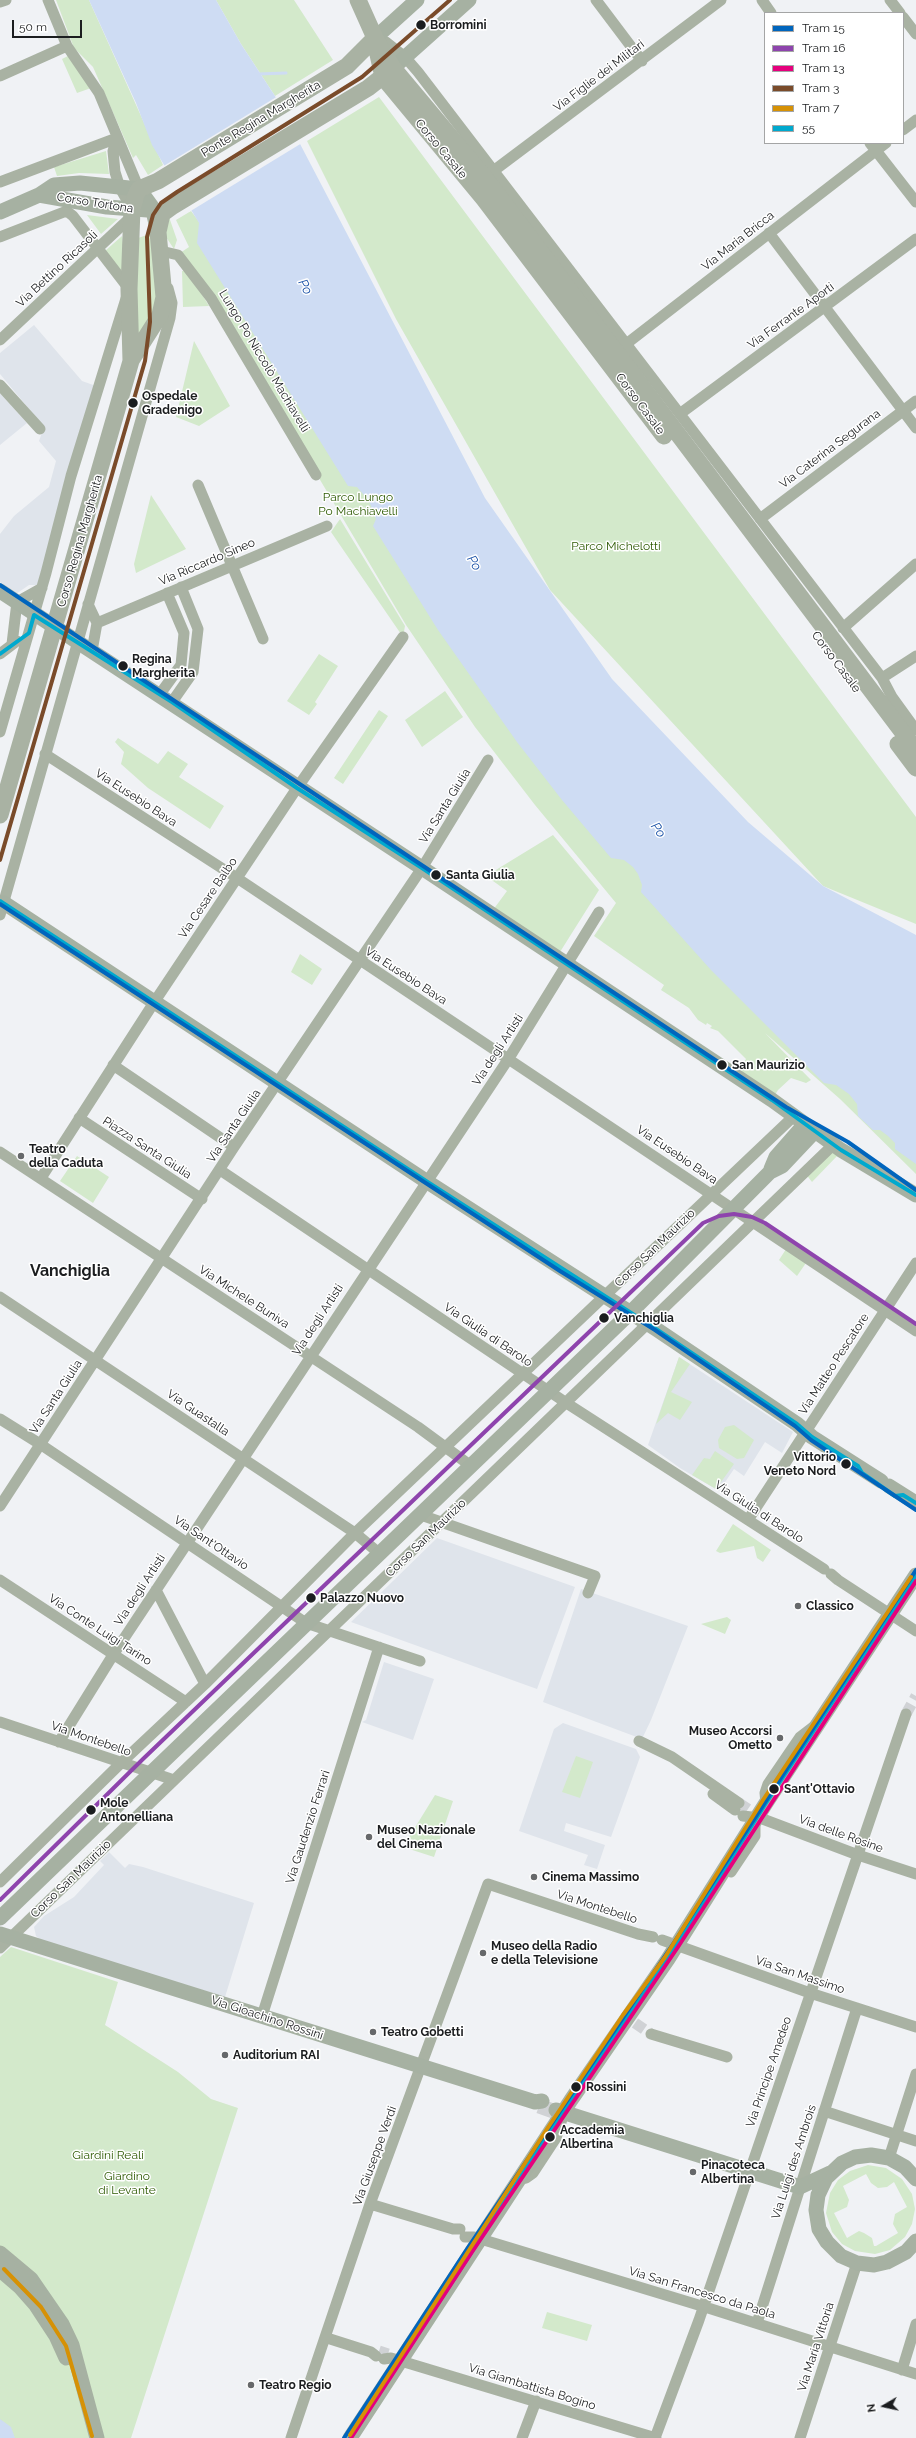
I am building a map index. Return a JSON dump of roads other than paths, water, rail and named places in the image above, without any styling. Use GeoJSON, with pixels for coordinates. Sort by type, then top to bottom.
{"type":"FeatureCollection","features":[{"type":"Feature","properties":{"kind":"main road","name":"Corso Casale"},"geometry":{"type":"LineString","coordinates":[[358,0],[375,38],[484,199],[616,352],[916,750]]}},
{"type":"Feature","properties":{"kind":"main road","name":"Ponte Regina Margherita"},"geometry":{"type":"LineString","coordinates":[[139,189],[158,181],[347,66],[375,38]]}},
{"type":"Feature","properties":{"kind":"main road","name":"Corso Casale"},"geometry":{"type":"LineString","coordinates":[[394,68],[489,175],[916,768]]}},
{"type":"Feature","properties":{"kind":"main road"},"geometry":{"type":"LineString","coordinates":[[158,232],[160,218],[176,204],[364,90],[394,68]]}},
{"type":"Feature","properties":{"kind":"main road","name":"Corso Regina Margherita"},"geometry":{"type":"LineString","coordinates":[[132,359],[129,289],[132,213],[139,189]]}},
{"type":"Feature","properties":{"kind":"main road","name":"Corso Regina Margherita"},"geometry":{"type":"LineString","coordinates":[[0,815],[132,359],[160,315],[164,297],[162,262],[158,232]]}},
{"type":"Feature","properties":{"kind":"street"},"geometry":{"type":"LineString","coordinates":[[0,2],[6,0]]}},
{"type":"Feature","properties":{"kind":"street"},"geometry":{"type":"LineString","coordinates":[[48,0],[67,46],[99,93],[139,189],[148,199],[154,212],[158,232]]}},
{"type":"Feature","properties":{"kind":"street"},"geometry":{"type":"LineString","coordinates":[[394,68],[469,0]]}},
{"type":"Feature","properties":{"kind":"street"},"geometry":{"type":"LineString","coordinates":[[596,0],[642,61]]}},
{"type":"Feature","properties":{"kind":"street","name":"Via Figlie dei Militari"},"geometry":{"type":"LineString","coordinates":[[489,175],[721,0]]}},
{"type":"Feature","properties":{"kind":"street"},"geometry":{"type":"LineString","coordinates":[[762,0],[770,12]]}},
{"type":"Feature","properties":{"kind":"street"},"geometry":{"type":"LineString","coordinates":[[890,0],[899,12]]}},
{"type":"Feature","properties":{"kind":"street"},"geometry":{"type":"LineString","coordinates":[[375,38],[411,2]]}},
{"type":"Feature","properties":{"kind":"street"},"geometry":{"type":"LineString","coordinates":[[904,18],[916,34]]}},
{"type":"Feature","properties":{"kind":"street","name":"Corso Casale"},"geometry":{"type":"LineString","coordinates":[[375,38],[386,42],[394,68]]}},
{"type":"Feature","properties":{"kind":"street"},"geometry":{"type":"LineString","coordinates":[[0,76],[67,46]]}},
{"type":"Feature","properties":{"kind":"street"},"geometry":{"type":"LineString","coordinates":[[904,129],[916,120]]}},
{"type":"Feature","properties":{"kind":"street"},"geometry":{"type":"LineString","coordinates":[[0,182],[117,138]]}},
{"type":"Feature","properties":{"kind":"street"},"geometry":{"type":"LineString","coordinates":[[117,138],[113,151],[120,188],[132,213]]}},
{"type":"Feature","properties":{"kind":"street","name":"Via Maria Bricca"},"geometry":{"type":"LineString","coordinates":[[616,352],[769,233],[873,147],[883,144]]}},
{"type":"Feature","properties":{"kind":"street"},"geometry":{"type":"LineString","coordinates":[[873,147],[916,202]]}},
{"type":"Feature","properties":{"kind":"street","name":"Corso Tortona"},"geometry":{"type":"LineString","coordinates":[[0,212],[39,195],[54,185],[64,183],[139,189]]}},
{"type":"Feature","properties":{"kind":"street","name":"Corso Tortona"},"geometry":{"type":"LineString","coordinates":[[39,195],[132,213],[154,212],[176,204]]}},
{"type":"Feature","properties":{"kind":"street","name":"Corso Tortona"},"geometry":{"type":"LineString","coordinates":[[0,237],[64,212],[68,212],[74,216],[97,248]]}},
{"type":"Feature","properties":{"kind":"street","name":"Via Bettino Ricasoli"},"geometry":{"type":"LineString","coordinates":[[0,340],[132,213]]}},
{"type":"Feature","properties":{"kind":"street"},"geometry":{"type":"LineString","coordinates":[[769,233],[826,306],[916,428]]}},
{"type":"Feature","properties":{"kind":"street","name":"Via Ferrante Aporti"},"geometry":{"type":"LineString","coordinates":[[681,413],[916,239]]}},
{"type":"Feature","properties":{"kind":"street"},"geometry":{"type":"LineString","coordinates":[[97,248],[129,289]]}},
{"type":"Feature","properties":{"kind":"street","name":"Corso Regina Margherita"},"geometry":{"type":"LineString","coordinates":[[1,905],[170,318],[172,303],[162,262]]}},
{"type":"Feature","properties":{"kind":"street","name":"Lungo Po Niccolò Machiavelli"},"geometry":{"type":"LineString","coordinates":[[162,262],[185,264],[211,298],[316,475]]}},
{"type":"Feature","properties":{"kind":"street","name":"Corso Regina Margherita"},"geometry":{"type":"LineString","coordinates":[[1,725],[42,588],[71,476],[129,289]]}},
{"type":"Feature","properties":{"kind":"street","name":"Corso Casale"},"geometry":{"type":"LineString","coordinates":[[616,352],[681,413],[842,628],[882,678],[892,697],[915,728]]}},
{"type":"Feature","properties":{"kind":"street"},"geometry":{"type":"LineString","coordinates":[[0,385],[40,429]]}},
{"type":"Feature","properties":{"kind":"street","name":"Via Caterina Segurana"},"geometry":{"type":"LineString","coordinates":[[760,519],[916,401]]}},
{"type":"Feature","properties":{"kind":"street"},"geometry":{"type":"LineString","coordinates":[[198,485],[263,639]]}},
{"type":"Feature","properties":{"kind":"street","name":"Via Riccardo Sineo"},"geometry":{"type":"LineString","coordinates":[[97,623],[327,526]]}},
{"type":"Feature","properties":{"kind":"street"},"geometry":{"type":"LineString","coordinates":[[842,628],[916,564]]}},
{"type":"Feature","properties":{"kind":"street"},"geometry":{"type":"LineString","coordinates":[[166,698],[186,683],[193,672],[196,651],[198,629],[181,587]]}},
{"type":"Feature","properties":{"kind":"street","name":"Corso Regina Margherita"},"geometry":{"type":"LineString","coordinates":[[17,602],[42,588]]}},
{"type":"Feature","properties":{"kind":"street"},"geometry":{"type":"LineString","coordinates":[[0,591],[34,615],[166,698],[297,788],[422,868],[834,1144],[916,1195]]}},
{"type":"Feature","properties":{"kind":"street"},"geometry":{"type":"LineString","coordinates":[[166,698],[174,674],[181,665],[184,633],[167,593]]}},
{"type":"Feature","properties":{"kind":"street"},"geometry":{"type":"LineString","coordinates":[[12,644],[17,602]]}},
{"type":"Feature","properties":{"kind":"street"},"geometry":{"type":"LineString","coordinates":[[88,604],[97,623],[92,651]]}},
{"type":"Feature","properties":{"kind":"street"},"geometry":{"type":"LineString","coordinates":[[179,620],[192,614]]}},
{"type":"Feature","properties":{"kind":"street"},"geometry":{"type":"LineString","coordinates":[[0,654],[29,633]]}},
{"type":"Feature","properties":{"kind":"street","name":"Via Cesare Balbo"},"geometry":{"type":"LineString","coordinates":[[41,1178],[78,1118],[154,1002],[297,788],[403,637]]}},
{"type":"Feature","properties":{"kind":"street"},"geometry":{"type":"LineString","coordinates":[[182,649],[196,651]]}},
{"type":"Feature","properties":{"kind":"street"},"geometry":{"type":"LineString","coordinates":[[887,712],[882,678],[916,656]]}},
{"type":"Feature","properties":{"kind":"street"},"geometry":{"type":"LineString","coordinates":[[174,674],[186,683]]}},
{"type":"Feature","properties":{"kind":"street","name":"Via Eusebio Bava"},"geometry":{"type":"LineString","coordinates":[[45,754],[237,878],[359,961],[508,1058],[752,1222],[886,1308],[916,1325]]}},
{"type":"Feature","properties":{"kind":"street","name":"Via Santa Giulia"},"geometry":{"type":"LineString","coordinates":[[0,1506],[202,1199],[234,1147],[278,1084],[422,868],[488,760]]}},
{"type":"Feature","properties":{"kind":"street"},"geometry":{"type":"LineString","coordinates":[[1,905],[154,1002],[426,1181],[630,1313],[648,1323],[888,1486],[916,1503]]}},
{"type":"Feature","properties":{"kind":"street","name":"Via degli Artisti"},"geometry":{"type":"LineString","coordinates":[[59,1742],[113,1655],[508,1058],[600,912]]}},
{"type":"Feature","properties":{"kind":"street"},"geometry":{"type":"LineString","coordinates":[[113,1065],[234,1147]]}},
{"type":"Feature","properties":{"kind":"street","name":"Piazza Santa Giulia"},"geometry":{"type":"LineString","coordinates":[[78,1118],[202,1199]]}},
{"type":"Feature","properties":{"kind":"street","name":"Corso San Maurizio"},"geometry":{"type":"LineString","coordinates":[[0,1918],[630,1313],[770,1172],[782,1166],[805,1124]]}},
{"type":"Feature","properties":{"kind":"street","name":"Corso San Maurizio"},"geometry":{"type":"LineString","coordinates":[[0,1882],[121,1763],[205,1684],[355,1533],[605,1297],[711,1194],[805,1124]]}},
{"type":"Feature","properties":{"kind":"street","name":"Corso San Maurizio"},"geometry":{"type":"LineString","coordinates":[[0,1948],[5,1936],[174,1780],[834,1144]]}},
{"type":"Feature","properties":{"kind":"street","name":"Via Michele Buniva"},"geometry":{"type":"LineString","coordinates":[[0,1152],[447,1447],[471,1466]]}},
{"type":"Feature","properties":{"kind":"street","name":"Via Giulia di Barolo"},"geometry":{"type":"LineString","coordinates":[[220,1170],[565,1402],[831,1574],[916,1631]]}},
{"type":"Feature","properties":{"kind":"street","name":"Via Matteo Pescatore"},"geometry":{"type":"LineString","coordinates":[[748,1520],[805,1430],[916,1263]]}},
{"type":"Feature","properties":{"kind":"street","name":"Via Guastalla"},"geometry":{"type":"LineString","coordinates":[[0,1297],[355,1533],[380,1554]]}},
{"type":"Feature","properties":{"kind":"street","name":"Via Eusebio Bava"},"geometry":{"type":"LineString","coordinates":[[886,1308],[916,1331]]}},
{"type":"Feature","properties":{"kind":"street","name":"Via Sant'Ottavio"},"geometry":{"type":"LineString","coordinates":[[0,1419],[40,1444],[306,1623],[420,1661]]}},
{"type":"Feature","properties":{"kind":"street"},"geometry":{"type":"LineString","coordinates":[[421,1515],[595,1576],[588,1594]]}},
{"type":"Feature","properties":{"kind":"street"},"geometry":{"type":"LineString","coordinates":[[350,2438],[384,2356],[465,2234],[519,2179],[553,2108],[610,2041],[631,2020],[712,1889],[746,1812],[766,1803],[916,1575]]}},
{"type":"Feature","properties":{"kind":"street","name":"Via Conte Luigi Tarino"},"geometry":{"type":"LineString","coordinates":[[0,1580],[186,1702]]}},
{"type":"Feature","properties":{"kind":"street"},"geometry":{"type":"LineString","coordinates":[[156,1590],[205,1684]]}},
{"type":"Feature","properties":{"kind":"street","name":"Via Gaudenzio Ferrari"},"geometry":{"type":"LineString","coordinates":[[262,2016],[379,1647]]}},
{"type":"Feature","properties":{"kind":"street","name":"Via Principe Amedeo"},"geometry":{"type":"LineString","coordinates":[[656,2438],[704,2306],[906,1714]]}},
{"type":"Feature","properties":{"kind":"street","name":"Via Montebello"},"geometry":{"type":"LineString","coordinates":[[0,1722],[174,1780]]}},
{"type":"Feature","properties":{"kind":"street"},"geometry":{"type":"LineString","coordinates":[[639,1741],[660,1752],[669,1762],[746,1812]]}},
{"type":"Feature","properties":{"kind":"street","name":"Via delle Rosine"},"geometry":{"type":"LineString","coordinates":[[746,1812],[858,1855],[916,1874]]}},
{"type":"Feature","properties":{"kind":"street","name":"Via Montebello"},"geometry":{"type":"LineString","coordinates":[[488,1884],[638,1934],[657,1938],[676,1946]]}},
{"type":"Feature","properties":{"kind":"street","name":"Via Giuseppe Verdi"},"geometry":{"type":"LineString","coordinates":[[291,2438],[327,2338],[370,2204],[422,2067],[488,1884]]}},
{"type":"Feature","properties":{"kind":"street","name":"Via Gioachino Rossini"},"geometry":{"type":"LineString","coordinates":[[5,1936],[800,2187]]}},
{"type":"Feature","properties":{"kind":"street","name":"Via San Massimo"},"geometry":{"type":"LineString","coordinates":[[676,1946],[810,1993],[916,2027]]}},
{"type":"Feature","properties":{"kind":"street","name":"Via Luigi des Ambrois"},"geometry":{"type":"LineString","coordinates":[[757,2323],[857,2008]]}},
{"type":"Feature","properties":{"kind":"street"},"geometry":{"type":"LineString","coordinates":[[651,2034],[727,2057]]}},
{"type":"Feature","properties":{"kind":"street"},"geometry":{"type":"LineString","coordinates":[[889,2158],[898,2135],[916,2074]]}},
{"type":"Feature","properties":{"kind":"street"},"geometry":{"type":"LineString","coordinates":[[824,2111],[916,2141]]}},
{"type":"Feature","properties":{"kind":"street"},"geometry":{"type":"LineString","coordinates":[[915,2244],[900,2257],[874,2265],[857,2263],[841,2256],[832,2249],[823,2237],[816,2217],[800,2187],[830,2173],[842,2163],[856,2157],[871,2155],[889,2158],[905,2167],[916,2179]]}},
{"type":"Feature","properties":{"kind":"street"},"geometry":{"type":"LineString","coordinates":[[816,2217],[818,2195],[830,2173]]}},
{"type":"Feature","properties":{"kind":"street","name":"Via San Francesco da Paola"},"geometry":{"type":"LineString","coordinates":[[370,2204],[704,2306],[830,2348],[916,2374]]}},
{"type":"Feature","properties":{"kind":"street"},"geometry":{"type":"LineString","coordinates":[[0,2252],[31,2279],[62,2324],[77,2362],[97,2438]]}},
{"type":"Feature","properties":{"kind":"street","name":"Via Maria Vittoria"},"geometry":{"type":"LineString","coordinates":[[800,2438],[857,2263]]}},
{"type":"Feature","properties":{"kind":"street"},"geometry":{"type":"LineString","coordinates":[[0,2270],[20,2287],[35,2304],[61,2345],[88,2438]]}},
{"type":"Feature","properties":{"kind":"street"},"geometry":{"type":"LineString","coordinates":[[902,2370],[916,2324]]}},
{"type":"Feature","properties":{"kind":"street","name":"Via Giambattista Bogino"},"geometry":{"type":"LineString","coordinates":[[327,2338],[656,2438]]}},
{"type":"Feature","properties":{"kind":"street"},"geometry":{"type":"LineString","coordinates":[[522,2438],[536,2401]]}},
{"type":"Feature","properties":{"kind":"water","name":"Po"},"geometry":{"type":"Polygon","coordinates":[[[89,0],[216,0],[241,44],[275,96],[485,498],[612,679],[748,822],[823,886],[916,935],[916,1164],[895,1149],[895,1143],[888,1136],[880,1130],[873,1130],[858,1116],[857,1104],[849,1094],[836,1085],[824,1083],[711,970],[641,892],[642,885],[638,874],[633,867],[624,860],[611,858],[562,800],[517,742],[438,630],[373,526],[376,519],[369,501],[357,487],[348,486],[197,243],[199,223],[152,145],[136,103],[89,0]]]}},
{"type":"Feature","properties":{"kind":"water"},"geometry":{"type":"Polygon","coordinates":[[[0,2419],[11,2427],[15,2438],[0,2438],[0,2419]]]}},
{"type":"Feature","properties":{"kind":"waterway"},"geometry":{"type":"LineString","coordinates":[[258,74],[286,73]]}},
{"type":"Feature","properties":{"kind":"tunnel"},"geometry":{"type":"LineString","coordinates":[[906,1714],[916,1696]]}},
{"type":"Feature","properties":{"kind":"tunnel"},"geometry":{"type":"LineString","coordinates":[[739,1803],[748,1809]]}},
{"type":"Feature","properties":{"kind":"tunnel"},"geometry":{"type":"LineString","coordinates":[[635,2023],[651,2034]]}},
{"type":"Feature","properties":{"kind":"tunnel"},"geometry":{"type":"LineString","coordinates":[[539,2106],[553,2111]]}},
{"type":"Feature","properties":{"kind":"tunnel"},"geometry":{"type":"LineString","coordinates":[[379,2351],[388,2354]]}},
{"type":"Feature","properties":{"kind":"tram line","name":"3"},"geometry":{"type":"LineString","coordinates":[[0,860],[145,361],[150,322],[147,237],[153,215],[161,203],[177,192],[362,77],[450,0]]}},
{"type":"Feature","properties":{"kind":"tram line","name":"15"},"geometry":{"type":"LineString","coordinates":[[0,585],[786,1107],[848,1142],[916,1190]]}},
{"type":"Feature","properties":{"kind":"tram line","name":"15"},"geometry":{"type":"LineString","coordinates":[[0,904],[560,1271],[655,1330],[795,1426],[811,1440],[916,1510]]}},
{"type":"Feature","properties":{"kind":"tram line","name":"16"},"geometry":{"type":"LineString","coordinates":[[0,1900],[143,1759],[703,1223],[719,1216],[734,1214],[752,1217],[765,1223],[916,1324]]}},
{"type":"Feature","properties":{"kind":"tram line","name":"15"},"geometry":{"type":"LineString","coordinates":[[344,2438],[467,2249],[673,1944],[916,1570]]}},
{"type":"Feature","properties":{"kind":"tram line","name":"7"},"geometry":{"type":"LineString","coordinates":[[350,2435],[547,2129],[623,2015],[665,1957],[763,1800],[911,1577]]}},
{"type":"Feature","properties":{"kind":"tram line","name":"13"},"geometry":{"type":"LineString","coordinates":[[351,2438],[472,2252],[678,1947],[916,1581]]}},
{"type":"Feature","properties":{"kind":"tram line","name":"7"},"geometry":{"type":"LineString","coordinates":[[4,2269],[41,2307],[66,2346],[92,2436]]}},
{"type":"Feature","properties":{"kind":"place","name":"Borromini"},"geometry":{"type":"Point","coordinates":[421,25]}},
{"type":"Feature","properties":{"kind":"place","name":"Ospedale Gradenigo"},"geometry":{"type":"Point","coordinates":[133,403]}},
{"type":"Feature","properties":{"kind":"place","name":"Regina Margherita"},"geometry":{"type":"Point","coordinates":[123,666]}},
{"type":"Feature","properties":{"kind":"place","name":"Santa Giulia"},"geometry":{"type":"Point","coordinates":[436,875]}},
{"type":"Feature","properties":{"kind":"place","name":"San Maurizio"},"geometry":{"type":"Point","coordinates":[722,1065]}},
{"type":"Feature","properties":{"kind":"place","name":"Teatro della Caduta"},"geometry":{"type":"Point","coordinates":[21,1156]}},
{"type":"Feature","properties":{"kind":"place","name":"Vanchiglia"},"geometry":{"type":"Point","coordinates":[604,1318]}},
{"type":"Feature","properties":{"kind":"place","name":"Vittorio Veneto Nord"},"geometry":{"type":"Point","coordinates":[846,1464]}},
{"type":"Feature","properties":{"kind":"place","name":"Palazzo Nuovo"},"geometry":{"type":"Point","coordinates":[311,1598]}},
{"type":"Feature","properties":{"kind":"place","name":"Classico"},"geometry":{"type":"Point","coordinates":[798,1606]}},
{"type":"Feature","properties":{"kind":"place","name":"Museo Accorsi Ometto"},"geometry":{"type":"Point","coordinates":[780,1738]}},
{"type":"Feature","properties":{"kind":"place","name":"Sant'Ottavio"},"geometry":{"type":"Point","coordinates":[774,1789]}},
{"type":"Feature","properties":{"kind":"place","name":"Mole Antonelliana"},"geometry":{"type":"Point","coordinates":[91,1810]}},
{"type":"Feature","properties":{"kind":"place","name":"Museo Nazionale del Cinema"},"geometry":{"type":"Point","coordinates":[369,1837]}},
{"type":"Feature","properties":{"kind":"place","name":"Cinema Massimo"},"geometry":{"type":"Point","coordinates":[534,1877]}},
{"type":"Feature","properties":{"kind":"place","name":"Museo della Radio e della Televisione"},"geometry":{"type":"Point","coordinates":[483,1953]}},
{"type":"Feature","properties":{"kind":"place","name":"Teatro Gobetti"},"geometry":{"type":"Point","coordinates":[373,2032]}},
{"type":"Feature","properties":{"kind":"place","name":"Auditorium RAI"},"geometry":{"type":"Point","coordinates":[225,2055]}},
{"type":"Feature","properties":{"kind":"place","name":"Rossini"},"geometry":{"type":"Point","coordinates":[576,2087]}},
{"type":"Feature","properties":{"kind":"place","name":"Accademia Albertina"},"geometry":{"type":"Point","coordinates":[550,2137]}},
{"type":"Feature","properties":{"kind":"place","name":"Pinacoteca Albertina"},"geometry":{"type":"Point","coordinates":[693,2172]}},
{"type":"Feature","properties":{"kind":"place","name":"Teatro Regio"},"geometry":{"type":"Point","coordinates":[251,2385]}},
{"type":"Feature","properties":{"kind":"district","name":"Vanchiglia"},"geometry":{"type":"Point","coordinates":[70,1271]}},
{"type":"Feature","properties":{"kind":"park label","name":"Parco Lungo Po Machiavelli"},"geometry":{"type":"Point","coordinates":[358,504]}},
{"type":"Feature","properties":{"kind":"park label","name":"Parco Michelotti"},"geometry":{"type":"Point","coordinates":[616,546]}},
{"type":"Feature","properties":{"kind":"park label","name":"Giardini Reali"},"geometry":{"type":"Point","coordinates":[108,2155]}},
{"type":"Feature","properties":{"kind":"park label","name":"Giardino di Levante"},"geometry":{"type":"Point","coordinates":[127,2183]}}]}
